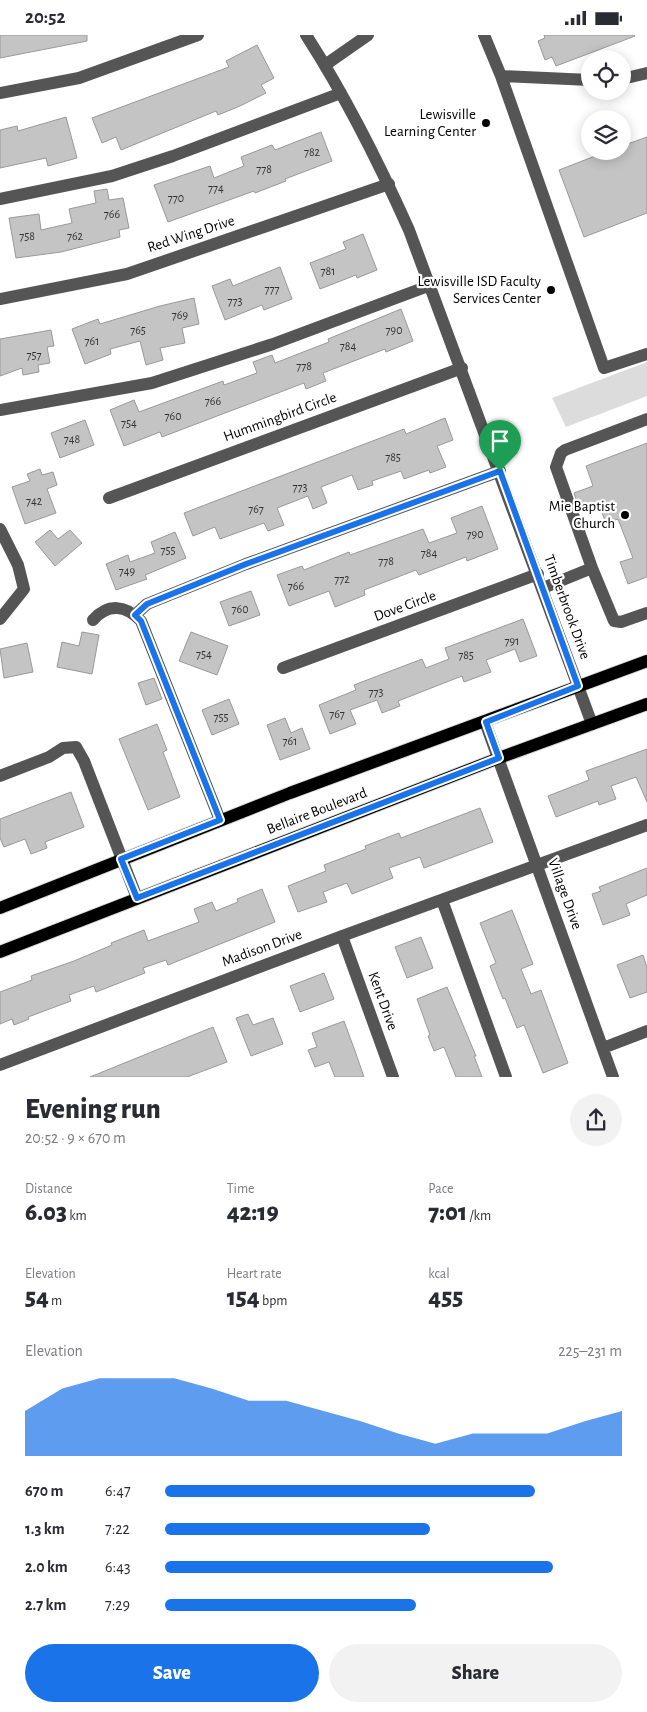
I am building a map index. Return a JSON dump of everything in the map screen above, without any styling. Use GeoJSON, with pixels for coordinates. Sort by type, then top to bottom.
{"type":"FeatureCollection","features":[{"type":"Feature","properties":{"kind":"main road","name":"Bellaire Boulevard"},"geometry":{"type":"LineString","coordinates":[[0,908],[220,820],[647,661]]}},
{"type":"Feature","properties":{"kind":"main road","name":"Bellaire Boulevard"},"geometry":{"type":"LineString","coordinates":[[0,952],[499,758],[647,703]]}},
{"type":"Feature","properties":{"kind":"street"},"geometry":{"type":"LineString","coordinates":[[0,93],[79,78],[198,35]]}},
{"type":"Feature","properties":{"kind":"street","name":"Timberbrook Drive"},"geometry":{"type":"LineString","coordinates":[[306,35],[341,93],[389,184],[431,285],[592,724]]}},
{"type":"Feature","properties":{"kind":"street"},"geometry":{"type":"LineString","coordinates":[[325,65],[368,35]]}},
{"type":"Feature","properties":{"kind":"street"},"geometry":{"type":"LineString","coordinates":[[484,35],[501,77],[604,368],[647,354]]}},
{"type":"Feature","properties":{"kind":"street"},"geometry":{"type":"LineString","coordinates":[[631,77],[647,73]]}},
{"type":"Feature","properties":{"kind":"street"},"geometry":{"type":"LineString","coordinates":[[501,77],[581,79]]}},
{"type":"Feature","properties":{"kind":"street"},"geometry":{"type":"LineString","coordinates":[[0,199],[112,175],[173,156],[341,93]]}},
{"type":"Feature","properties":{"kind":"street","name":"Red Wing Drive"},"geometry":{"type":"LineString","coordinates":[[0,299],[127,274],[389,184]]}},
{"type":"Feature","properties":{"kind":"street"},"geometry":{"type":"LineString","coordinates":[[0,410],[152,383],[273,344],[431,285]]}},
{"type":"Feature","properties":{"kind":"street","name":"Hummingbird Circle"},"geometry":{"type":"LineString","coordinates":[[109,498],[462,368]]}},
{"type":"Feature","properties":{"kind":"street"},"geometry":{"type":"LineString","coordinates":[[647,419],[565,450],[558,460],[556,467],[592,568],[614,621],[621,622],[647,613]]}},
{"type":"Feature","properties":{"kind":"street"},"geometry":{"type":"LineString","coordinates":[[135,615],[147,604],[237,568],[500,471]]}},
{"type":"Feature","properties":{"kind":"street"},"geometry":{"type":"LineString","coordinates":[[0,529],[18,565],[24,589],[0,619]]}},
{"type":"Feature","properties":{"kind":"street"},"geometry":{"type":"LineString","coordinates":[[543,588],[592,568]]}},
{"type":"Feature","properties":{"kind":"street","name":"Dove Circle"},"geometry":{"type":"LineString","coordinates":[[283,668],[538,574]]}},
{"type":"Feature","properties":{"kind":"street"},"geometry":{"type":"LineString","coordinates":[[93,620],[100,613],[115,608],[132,611],[141,621],[220,820]]}},
{"type":"Feature","properties":{"kind":"street","name":"Village Drive"},"geometry":{"type":"LineString","coordinates":[[486,722],[614,1077]]}},
{"type":"Feature","properties":{"kind":"street"},"geometry":{"type":"LineString","coordinates":[[0,777],[49,757],[63,748],[76,747],[84,761],[137,898]]}},
{"type":"Feature","properties":{"kind":"street","name":"Madison Drive"},"geometry":{"type":"LineString","coordinates":[[0,1065],[342,936],[647,825]]}},
{"type":"Feature","properties":{"kind":"street"},"geometry":{"type":"LineString","coordinates":[[442,900],[506,1077]]}},
{"type":"Feature","properties":{"kind":"street","name":"Kent Drive"},"geometry":{"type":"LineString","coordinates":[[342,936],[393,1077]]}},
{"type":"Feature","properties":{"kind":"street"},"geometry":{"type":"LineString","coordinates":[[603,1048],[647,1031]]}},
{"type":"Feature","properties":{"kind":"shaded area"},"geometry":{"type":"Polygon","coordinates":[[[647,362],[647,396],[566,427],[552,398],[647,362]]]}},
{"type":"Feature","properties":{"kind":"building"},"geometry":{"type":"Polygon","coordinates":[[[0,35],[87,35],[87,41],[0,58],[0,35]]]}},
{"type":"Feature","properties":{"kind":"building"},"geometry":{"type":"Polygon","coordinates":[[[544,35],[635,36],[598,50],[581,50],[581,57],[556,66],[552,57],[545,60],[538,41],[545,38],[544,35]]]}},
{"type":"Feature","properties":{"kind":"building"},"geometry":{"type":"Polygon","coordinates":[[[257,45],[274,78],[261,85],[266,93],[218,115],[216,111],[121,150],[116,137],[102,143],[92,118],[229,67],[226,61],[257,45]]]}},
{"type":"Feature","properties":{"kind":"building"},"geometry":{"type":"Polygon","coordinates":[[[66,117],[77,158],[48,166],[46,158],[0,168],[0,130],[17,126],[18,131],[66,117]]]}},
{"type":"Feature","properties":{"kind":"building"},"geometry":{"type":"Polygon","coordinates":[[[321,132],[332,161],[255,193],[254,191],[168,222],[154,185],[210,166],[214,178],[244,166],[241,157],[272,145],[275,150],[321,132]]]}},
{"type":"Feature","properties":{"kind":"building"},"geometry":{"type":"Polygon","coordinates":[[[647,137],[647,213],[584,237],[559,170],[585,160],[631,160],[631,143],[647,137]]]}},
{"type":"Feature","properties":{"kind":"building"},"geometry":{"type":"Polygon","coordinates":[[[107,189],[109,200],[123,198],[129,228],[119,230],[120,237],[61,252],[16,258],[9,218],[39,214],[41,230],[72,223],[69,209],[96,203],[94,191],[107,189]]]}},
{"type":"Feature","properties":{"kind":"building"},"geometry":{"type":"Polygon","coordinates":[[[363,234],[377,270],[357,278],[356,275],[320,289],[310,263],[346,249],[343,242],[363,234]]]}},
{"type":"Feature","properties":{"kind":"building"},"geometry":{"type":"Polygon","coordinates":[[[280,267],[292,299],[264,310],[262,305],[225,320],[212,286],[230,279],[233,286],[280,267]]]}},
{"type":"Feature","properties":{"kind":"building"},"geometry":{"type":"Polygon","coordinates":[[[194,298],[199,324],[182,328],[185,343],[160,348],[163,360],[146,365],[140,341],[110,349],[111,354],[85,364],[72,329],[98,319],[100,324],[194,298]]]}},
{"type":"Feature","properties":{"kind":"building"},"geometry":{"type":"Polygon","coordinates":[[[401,309],[413,341],[386,352],[385,349],[323,373],[326,381],[306,389],[304,383],[162,437],[160,432],[124,446],[110,410],[134,400],[139,412],[223,381],[224,385],[257,373],[253,362],[272,355],[275,363],[329,342],[328,339],[401,309]]]}},
{"type":"Feature","properties":{"kind":"building"},"geometry":{"type":"Polygon","coordinates":[[[51,330],[54,346],[47,347],[50,363],[38,365],[39,372],[23,375],[22,368],[0,376],[0,339],[51,330]]]}},
{"type":"Feature","properties":{"kind":"building"},"geometry":{"type":"Polygon","coordinates":[[[445,418],[453,440],[437,446],[446,467],[430,473],[429,470],[404,479],[401,471],[372,481],[373,485],[358,490],[352,475],[321,487],[327,503],[313,509],[308,496],[277,508],[284,525],[268,531],[264,523],[220,539],[215,527],[193,536],[184,513],[404,429],[406,434],[445,418]]]}},
{"type":"Feature","properties":{"kind":"building"},"geometry":{"type":"Polygon","coordinates":[[[85,420],[94,445],[60,458],[51,433],[85,420]]]}},
{"type":"Feature","properties":{"kind":"building","name":"Mie Baptist Church"},"geometry":{"type":"Polygon","coordinates":[[[647,443],[647,577],[628,584],[620,562],[633,558],[618,519],[606,523],[599,505],[580,511],[574,493],[593,486],[586,466],[647,443]]]}},
{"type":"Feature","properties":{"kind":"building"},"geometry":{"type":"Polygon","coordinates":[[[40,469],[42,475],[53,472],[57,485],[47,489],[56,513],[25,524],[12,487],[30,481],[27,474],[40,469]]]}},
{"type":"Feature","properties":{"kind":"building"},"geometry":{"type":"Polygon","coordinates":[[[482,506],[498,549],[467,561],[466,557],[419,575],[416,570],[364,590],[365,595],[335,607],[329,591],[289,606],[277,575],[302,566],[304,570],[349,552],[350,555],[423,529],[429,543],[457,533],[451,518],[482,506]]]}},
{"type":"Feature","properties":{"kind":"building"},"geometry":{"type":"Polygon","coordinates":[[[50,530],[58,539],[70,530],[82,543],[55,566],[35,542],[50,530]]]}},
{"type":"Feature","properties":{"kind":"building"},"geometry":{"type":"Polygon","coordinates":[[[175,532],[186,558],[145,575],[147,579],[116,590],[106,564],[128,555],[130,562],[155,553],[151,542],[175,532]]]}},
{"type":"Feature","properties":{"kind":"building"},"geometry":{"type":"Polygon","coordinates":[[[251,591],[260,615],[229,626],[220,602],[251,591]]]}},
{"type":"Feature","properties":{"kind":"building"},"geometry":{"type":"Polygon","coordinates":[[[523,619],[537,656],[520,662],[515,649],[486,660],[491,672],[464,682],[462,676],[398,701],[400,706],[382,713],[377,700],[350,710],[356,724],[330,734],[319,705],[356,690],[354,685],[422,659],[426,668],[449,659],[445,648],[523,619]]]}},
{"type":"Feature","properties":{"kind":"building"},"geometry":{"type":"Polygon","coordinates":[[[82,632],[99,635],[92,674],[57,667],[62,642],[79,646],[82,632]]]}},
{"type":"Feature","properties":{"kind":"building"},"geometry":{"type":"Polygon","coordinates":[[[191,632],[228,646],[217,675],[179,661],[191,632]]]}},
{"type":"Feature","properties":{"kind":"building"},"geometry":{"type":"Polygon","coordinates":[[[27,643],[33,672],[4,678],[0,649],[27,643]]]}},
{"type":"Feature","properties":{"kind":"building"},"geometry":{"type":"Polygon","coordinates":[[[154,678],[162,699],[146,705],[138,683],[154,678]]]}},
{"type":"Feature","properties":{"kind":"building"},"geometry":{"type":"Polygon","coordinates":[[[229,699],[239,724],[212,735],[202,710],[229,699]]]}},
{"type":"Feature","properties":{"kind":"building"},"geometry":{"type":"Polygon","coordinates":[[[285,718],[291,733],[302,728],[310,749],[280,760],[267,725],[285,718]]]}},
{"type":"Feature","properties":{"kind":"building"},"geometry":{"type":"Polygon","coordinates":[[[157,724],[167,750],[163,752],[180,797],[148,810],[119,739],[157,724]]]}},
{"type":"Feature","properties":{"kind":"building"},"geometry":{"type":"Polygon","coordinates":[[[647,749],[647,802],[636,777],[611,786],[616,799],[599,805],[598,801],[556,817],[548,796],[589,780],[586,771],[647,749]]]}},
{"type":"Feature","properties":{"kind":"building"},"geometry":{"type":"Polygon","coordinates":[[[71,792],[84,827],[45,842],[47,848],[31,854],[25,839],[4,847],[0,838],[0,819],[71,792]]]}},
{"type":"Feature","properties":{"kind":"building"},"geometry":{"type":"Polygon","coordinates":[[[480,808],[493,842],[424,868],[420,857],[389,868],[393,878],[352,894],[347,883],[323,892],[327,902],[298,912],[288,886],[326,871],[324,865],[366,849],[365,846],[399,833],[401,838],[480,808]]]}},
{"type":"Feature","properties":{"kind":"building"},"geometry":{"type":"Polygon","coordinates":[[[647,868],[647,895],[626,904],[630,915],[603,925],[592,894],[601,891],[599,887],[647,868]]]}},
{"type":"Feature","properties":{"kind":"building"},"geometry":{"type":"Polygon","coordinates":[[[262,889],[275,922],[168,965],[166,960],[143,968],[145,973],[96,992],[94,986],[69,995],[71,1001],[28,1017],[29,1019],[14,1025],[12,1019],[0,1024],[0,992],[32,980],[31,976],[74,961],[144,930],[148,941],[199,922],[194,909],[212,902],[216,911],[238,902],[237,899],[262,889]]]}},
{"type":"Feature","properties":{"kind":"building"},"geometry":{"type":"Polygon","coordinates":[[[512,910],[533,964],[521,969],[531,994],[541,990],[568,1063],[543,1073],[524,1025],[517,1028],[505,998],[503,999],[490,966],[496,963],[480,923],[512,910]]]}},
{"type":"Feature","properties":{"kind":"building"},"geometry":{"type":"Polygon","coordinates":[[[421,937],[433,968],[407,978],[395,947],[421,937]]]}},
{"type":"Feature","properties":{"kind":"building"},"geometry":{"type":"Polygon","coordinates":[[[643,955],[647,967],[647,992],[630,998],[617,965],[643,955]]]}},
{"type":"Feature","properties":{"kind":"building"},"geometry":{"type":"Polygon","coordinates":[[[324,973],[334,999],[300,1012],[290,986],[324,973]]]}},
{"type":"Feature","properties":{"kind":"building"},"geometry":{"type":"Polygon","coordinates":[[[447,987],[476,1056],[474,1056],[482,1077],[456,1077],[444,1047],[434,1051],[428,1036],[430,1035],[417,999],[447,987]]]}},
{"type":"Feature","properties":{"kind":"building"},"geometry":{"type":"Polygon","coordinates":[[[248,1014],[253,1025],[273,1018],[283,1044],[251,1056],[236,1018],[248,1014]]]}},
{"type":"Feature","properties":{"kind":"building"},"geometry":{"type":"Polygon","coordinates":[[[344,1021],[364,1077],[335,1077],[329,1062],[315,1067],[308,1050],[317,1047],[312,1033],[344,1021]]]}},
{"type":"Feature","properties":{"kind":"building"},"geometry":{"type":"Polygon","coordinates":[[[213,1027],[227,1062],[187,1077],[90,1077],[213,1027]]]}},
{"type":"Feature","properties":{"kind":"place","name":"Lewisville Learning Center"},"geometry":{"type":"Point","coordinates":[486,123]}},
{"type":"Feature","properties":{"kind":"place","name":"Lewisville ISD Faculty Services Center"},"geometry":{"type":"Point","coordinates":[551,290]}},
{"type":"Feature","properties":{"kind":"place","name":"Mie Baptist Church"},"geometry":{"type":"Point","coordinates":[625,515]}},
{"type":"Feature","properties":{"kind":"route"},"geometry":{"type":"LineString","coordinates":[[500,471],[578,686],[486,722],[499,758],[137,898],[121,859],[220,820],[141,621],[135,615],[147,604],[246,564],[500,471]]}}]}
